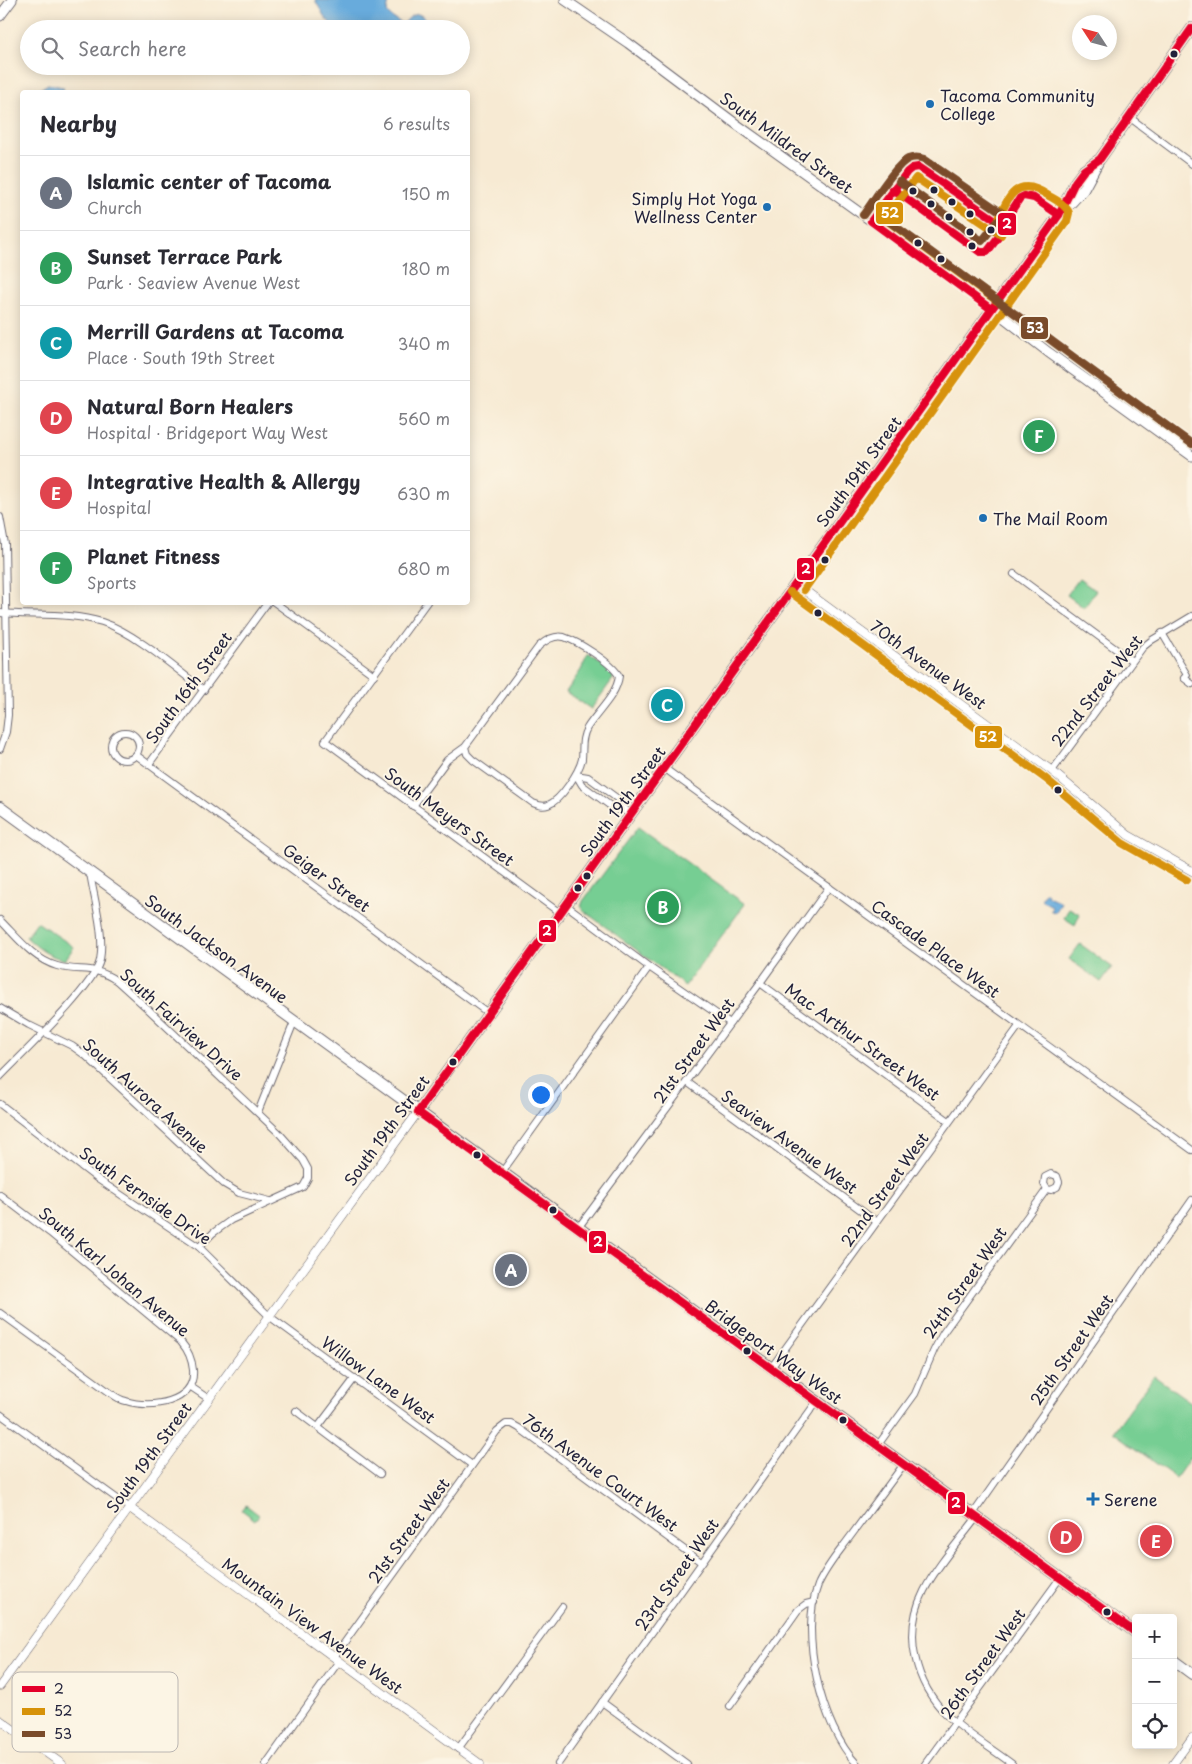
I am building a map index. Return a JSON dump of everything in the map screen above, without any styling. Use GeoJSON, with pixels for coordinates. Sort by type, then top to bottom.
{"type":"FeatureCollection","features":[{"type":"Feature","properties":{"kind":"main road","name":"South Mildred Street"},"geometry":{"type":"LineString","coordinates":[[565,0],[628,43],[736,124],[1192,456]]}},
{"type":"Feature","properties":{"kind":"main road"},"geometry":{"type":"LineString","coordinates":[[0,16],[6,3]]}},
{"type":"Feature","properties":{"kind":"main road","name":"South 19th Street"},"geometry":{"type":"LineString","coordinates":[[418,1112],[563,909],[628,813],[664,768],[1059,215],[1074,182],[1084,170],[1100,158],[1190,34]]}},
{"type":"Feature","properties":{"kind":"main road","name":"South Jackson Avenue"},"geometry":{"type":"LineString","coordinates":[[0,807],[418,1112]]}},
{"type":"Feature","properties":{"kind":"main road","name":"Bridgeport Way West"},"geometry":{"type":"LineString","coordinates":[[418,1112],[1132,1630]]}},
{"type":"Feature","properties":{"kind":"main road"},"geometry":{"type":"LineString","coordinates":[[1177,1663],[1192,1674]]}},
{"type":"Feature","properties":{"kind":"street"},"geometry":{"type":"LineString","coordinates":[[1129,117],[1192,164]]}},
{"type":"Feature","properties":{"kind":"street"},"geometry":{"type":"LineString","coordinates":[[0,517],[5,535],[4,613],[8,715],[6,732],[0,749]]}},
{"type":"Feature","properties":{"kind":"street"},"geometry":{"type":"LineString","coordinates":[[1014,574],[1132,661]]}},
{"type":"Feature","properties":{"kind":"street","name":"70th Avenue West"},"geometry":{"type":"LineString","coordinates":[[796,584],[1052,771],[1128,835],[1192,871]]}},
{"type":"Feature","properties":{"kind":"street","name":"South 16th Street"},"geometry":{"type":"LineString","coordinates":[[149,764],[266,605]]}},
{"type":"Feature","properties":{"kind":"street"},"geometry":{"type":"LineString","coordinates":[[278,605],[374,675],[425,605]]}},
{"type":"Feature","properties":{"kind":"street"},"geometry":{"type":"LineString","coordinates":[[4,613],[73,617],[103,622],[138,641],[204,690]]}},
{"type":"Feature","properties":{"kind":"street","name":"22nd Street West"},"geometry":{"type":"LineString","coordinates":[[1052,771],[1132,661],[1148,643],[1192,616]]}},
{"type":"Feature","properties":{"kind":"street"},"geometry":{"type":"LineString","coordinates":[[1162,634],[1187,675],[1184,678],[1192,684]]}},
{"type":"Feature","properties":{"kind":"street"},"geometry":{"type":"LineString","coordinates":[[413,806],[447,760],[465,747],[539,646],[545,641],[564,637],[612,665],[619,676],[617,686],[586,730],[582,744],[582,759],[576,775],[553,802],[541,806],[532,803],[473,760],[467,754],[465,747]]}},
{"type":"Feature","properties":{"kind":"street","name":"South Meyers Street"},"geometry":{"type":"LineString","coordinates":[[374,675],[325,741],[413,806],[563,909]]}},
{"type":"Feature","properties":{"kind":"street"},"geometry":{"type":"LineString","coordinates":[[124,732],[135,736],[139,748],[136,755],[125,760],[114,755],[111,744],[114,737],[124,732]]}},
{"type":"Feature","properties":{"kind":"street","name":"Geiger Street"},"geometry":{"type":"LineString","coordinates":[[136,755],[488,1012]]}},
{"type":"Feature","properties":{"kind":"street","name":"Cascade Place West"},"geometry":{"type":"LineString","coordinates":[[664,768],[1192,1150]]}},
{"type":"Feature","properties":{"kind":"street"},"geometry":{"type":"LineString","coordinates":[[576,775],[588,777],[606,790],[622,802],[628,813]]}},
{"type":"Feature","properties":{"kind":"street"},"geometry":{"type":"LineString","coordinates":[[576,775],[582,785],[616,810],[628,813]]}},
{"type":"Feature","properties":{"kind":"street"},"geometry":{"type":"LineString","coordinates":[[0,1077],[85,987],[97,970],[101,938],[90,873]]}},
{"type":"Feature","properties":{"kind":"street","name":"21st Street West"},"geometry":{"type":"LineString","coordinates":[[578,1228],[829,887]]}},
{"type":"Feature","properties":{"kind":"street"},"geometry":{"type":"LineString","coordinates":[[563,909],[730,1023]]}},
{"type":"Feature","properties":{"kind":"street","name":"South Fairview Drive"},"geometry":{"type":"LineString","coordinates":[[0,920],[33,953],[48,963],[68,968],[97,970],[110,976],[135,996],[258,1112],[296,1151],[305,1163],[308,1175],[305,1185],[273,1201]]}},
{"type":"Feature","properties":{"kind":"street"},"geometry":{"type":"LineString","coordinates":[[502,1172],[649,967]]}},
{"type":"Feature","properties":{"kind":"street","name":"Mac Arthur Street West"},"geometry":{"type":"LineString","coordinates":[[760,983],[950,1121]]}},
{"type":"Feature","properties":{"kind":"street","name":"South Aurora Avenue"},"geometry":{"type":"LineString","coordinates":[[0,1008],[43,1033],[72,1046],[86,1056],[224,1184],[249,1196],[273,1201]]}},
{"type":"Feature","properties":{"kind":"street"},"geometry":{"type":"LineString","coordinates":[[258,1112],[294,1022]]}},
{"type":"Feature","properties":{"kind":"street","name":"22nd Street West"},"geometry":{"type":"LineString","coordinates":[[771,1368],[1019,1026]]}},
{"type":"Feature","properties":{"kind":"street","name":"Seaview Avenue West"},"geometry":{"type":"LineString","coordinates":[[687,1082],[877,1222]]}},
{"type":"Feature","properties":{"kind":"street","name":"South Fernside Drive"},"geometry":{"type":"LineString","coordinates":[[0,1104],[99,1180],[199,1247],[269,1316]]}},
{"type":"Feature","properties":{"kind":"street","name":"South 19th Street"},"geometry":{"type":"LineString","coordinates":[[0,1686],[418,1112]]}},
{"type":"Feature","properties":{"kind":"street","name":"24th Street West"},"geometry":{"type":"LineString","coordinates":[[878,1445],[915,1394],[943,1333],[1047,1189]]}},
{"type":"Feature","properties":{"kind":"street","name":"South Karl Johan Avenue"},"geometry":{"type":"LineString","coordinates":[[0,1195],[50,1233],[181,1342],[192,1360],[191,1386]]}},
{"type":"Feature","properties":{"kind":"street","name":"25th Street West"},"geometry":{"type":"LineString","coordinates":[[1012,1764],[956,1722],[938,1703],[920,1675],[914,1654],[913,1629],[919,1603],[928,1585],[975,1515],[1192,1200]]}},
{"type":"Feature","properties":{"kind":"street"},"geometry":{"type":"LineString","coordinates":[[199,1247],[213,1233],[231,1220],[273,1201]]}},
{"type":"Feature","properties":{"kind":"street"},"geometry":{"type":"LineString","coordinates":[[0,1313],[112,1394],[126,1402],[146,1404],[174,1400],[191,1386],[209,1399]]}},
{"type":"Feature","properties":{"kind":"street","name":"Willow Lane West"},"geometry":{"type":"LineString","coordinates":[[269,1316],[472,1465]]}},
{"type":"Feature","properties":{"kind":"street"},"geometry":{"type":"LineString","coordinates":[[318,1427],[354,1378]]}},
{"type":"Feature","properties":{"kind":"street","name":"23rd Street West"},"geometry":{"type":"LineString","coordinates":[[558,1764],[817,1401]]}},
{"type":"Feature","properties":{"kind":"street"},"geometry":{"type":"LineString","coordinates":[[296,1411],[380,1474]]}},
{"type":"Feature","properties":{"kind":"street"},"geometry":{"type":"LineString","coordinates":[[0,1414],[130,1508]]}},
{"type":"Feature","properties":{"kind":"street","name":"21st Street West"},"geometry":{"type":"LineString","coordinates":[[266,1764],[336,1659],[472,1465],[499,1428],[508,1423]]}},
{"type":"Feature","properties":{"kind":"street","name":"76th Avenue Court West"},"geometry":{"type":"LineString","coordinates":[[508,1423],[519,1428],[701,1562]]}},
{"type":"Feature","properties":{"kind":"street"},"geometry":{"type":"LineString","coordinates":[[857,1764],[834,1730],[819,1691],[813,1650],[814,1602],[818,1586],[830,1565],[904,1464]]}},
{"type":"Feature","properties":{"kind":"street","name":"Mountain View Avenue West"},"geometry":{"type":"LineString","coordinates":[[130,1508],[480,1764]]}},
{"type":"Feature","properties":{"kind":"street","name":"26th Street West"},"geometry":{"type":"LineString","coordinates":[[925,1764],[1060,1578]]}},
{"type":"Feature","properties":{"kind":"street"},"geometry":{"type":"LineString","coordinates":[[730,1706],[798,1610],[806,1604],[814,1602]]}},
{"type":"Feature","properties":{"kind":"street"},"geometry":{"type":"LineString","coordinates":[[458,1748],[562,1607]]}},
{"type":"Feature","properties":{"kind":"street"},"geometry":{"type":"LineString","coordinates":[[602,1702],[687,1764]]}},
{"type":"Feature","properties":{"kind":"street"},"geometry":{"type":"LineString","coordinates":[[0,1720],[12,1729]]}},
{"type":"Feature","properties":{"kind":"street"},"geometry":{"type":"LineString","coordinates":[[1173,1764],[1192,1738]]}},
{"type":"Feature","properties":{"kind":"street"},"geometry":{"type":"LineString","coordinates":[[45,1752],[62,1764]]}},
{"type":"Feature","properties":{"kind":"green space"},"geometry":{"type":"Polygon","coordinates":[[[1079,579],[1096,591],[1084,608],[1067,595],[1079,579]]]}},
{"type":"Feature","properties":{"kind":"green space"},"geometry":{"type":"Polygon","coordinates":[[[588,655],[611,671],[613,675],[613,679],[591,709],[566,692],[581,670],[588,655]]]}},
{"type":"Feature","properties":{"kind":"green space"},"geometry":{"type":"Polygon","coordinates":[[[638,827],[745,904],[685,986],[581,907],[583,901],[638,827]]]}},
{"type":"Feature","properties":{"kind":"green space"},"geometry":{"type":"Polygon","coordinates":[[[1069,908],[1080,914],[1075,925],[1064,918],[1069,908]]]}},
{"type":"Feature","properties":{"kind":"green space"},"geometry":{"type":"Polygon","coordinates":[[[37,922],[74,947],[65,960],[44,952],[26,937],[37,922]]]}},
{"type":"Feature","properties":{"kind":"green space"},"geometry":{"type":"Polygon","coordinates":[[[1080,944],[1112,967],[1101,982],[1069,959],[1080,944]]]}},
{"type":"Feature","properties":{"kind":"green space"},"geometry":{"type":"Polygon","coordinates":[[[1154,1376],[1192,1403],[1192,1455],[1176,1478],[1113,1432],[1154,1376]]]}},
{"type":"Feature","properties":{"kind":"green space"},"geometry":{"type":"Polygon","coordinates":[[[246,1505],[259,1515],[255,1520],[242,1510],[246,1505]]]}},
{"type":"Feature","properties":{"kind":"water"},"geometry":{"type":"Polygon","coordinates":[[[315,0],[389,0],[387,12],[396,20],[327,20],[315,0]]]}},
{"type":"Feature","properties":{"kind":"water"},"geometry":{"type":"Polygon","coordinates":[[[418,14],[424,17],[424,20],[407,20],[411,16],[418,14]]]}},
{"type":"Feature","properties":{"kind":"water"},"geometry":{"type":"Polygon","coordinates":[[[48,84],[63,87],[64,90],[38,90],[48,84]]]}},
{"type":"Feature","properties":{"kind":"water"},"geometry":{"type":"Polygon","coordinates":[[[1045,892],[1047,892],[1048,896],[1061,902],[1056,912],[1051,911],[1052,906],[1041,900],[1045,892]]]}},
{"type":"Feature","properties":{"kind":"transit line","name":"2"},"geometry":{"type":"LineString","coordinates":[[418,1112],[1059,215],[1075,182],[1084,170],[1100,159],[1192,28]]}},
{"type":"Feature","properties":{"kind":"transit line","name":"53"},"geometry":{"type":"LineString","coordinates":[[863,215],[897,168],[908,159],[920,158],[1011,219]]}},
{"type":"Feature","properties":{"kind":"transit line","name":"2"},"geometry":{"type":"LineString","coordinates":[[991,309],[871,221],[907,172],[912,168],[918,167],[1006,227]]}},
{"type":"Feature","properties":{"kind":"transit line","name":"52"},"geometry":{"type":"LineString","coordinates":[[997,301],[885,219],[916,178],[1001,235]]}},
{"type":"Feature","properties":{"kind":"transit line","name":"53"},"geometry":{"type":"LineString","coordinates":[[899,181],[982,241],[998,221]]}},
{"type":"Feature","properties":{"kind":"transit line","name":"52"},"geometry":{"type":"LineString","coordinates":[[804,590],[1067,221],[1069,213],[1060,203],[1038,190],[1029,187],[1021,188],[1015,191],[1005,204],[997,223]]}},
{"type":"Feature","properties":{"kind":"transit line","name":"2"},"geometry":{"type":"LineString","coordinates":[[893,189],[980,252],[987,252],[1006,227],[1012,210],[1020,198],[1024,196],[1034,198],[1059,215]]}},
{"type":"Feature","properties":{"kind":"transit line","name":"53"},"geometry":{"type":"LineString","coordinates":[[877,213],[1192,444]]}},
{"type":"Feature","properties":{"kind":"transit line","name":"52"},"geometry":{"type":"LineString","coordinates":[[790,592],[1046,779],[1122,843],[1187,880]]}},
{"type":"Feature","properties":{"kind":"transit line","name":"2"},"geometry":{"type":"LineString","coordinates":[[418,1112],[1132,1630]]}},
{"type":"Feature","properties":{"kind":"place","name":"Tacoma Community College"},"geometry":{"type":"Point","coordinates":[930,104]}},
{"type":"Feature","properties":{"kind":"place","name":"Simply Hot Yoga Wellness Center"},"geometry":{"type":"Point","coordinates":[767,207]}},
{"type":"Feature","properties":{"kind":"place","name":"Planet Fitness"},"geometry":{"type":"Point","coordinates":[1039,436]}},
{"type":"Feature","properties":{"kind":"place","name":"The Mail Room"},"geometry":{"type":"Point","coordinates":[983,518]}},
{"type":"Feature","properties":{"kind":"place","name":"Merrill Gardens at Tacoma"},"geometry":{"type":"Point","coordinates":[667,705]}},
{"type":"Feature","properties":{"kind":"place","name":"Sunset Terrace Park"},"geometry":{"type":"Point","coordinates":[663,907]}},
{"type":"Feature","properties":{"kind":"place","name":"Islamic center of Tacoma"},"geometry":{"type":"Point","coordinates":[511,1270]}},
{"type":"Feature","properties":{"kind":"place","name":"Serene"},"geometry":{"type":"Point","coordinates":[1093,1499]}},
{"type":"Feature","properties":{"kind":"place","name":"Natural Born Healers"},"geometry":{"type":"Point","coordinates":[1066,1537]}},
{"type":"Feature","properties":{"kind":"place","name":"Integrative Health & Allergy"},"geometry":{"type":"Point","coordinates":[1156,1541]}}]}
